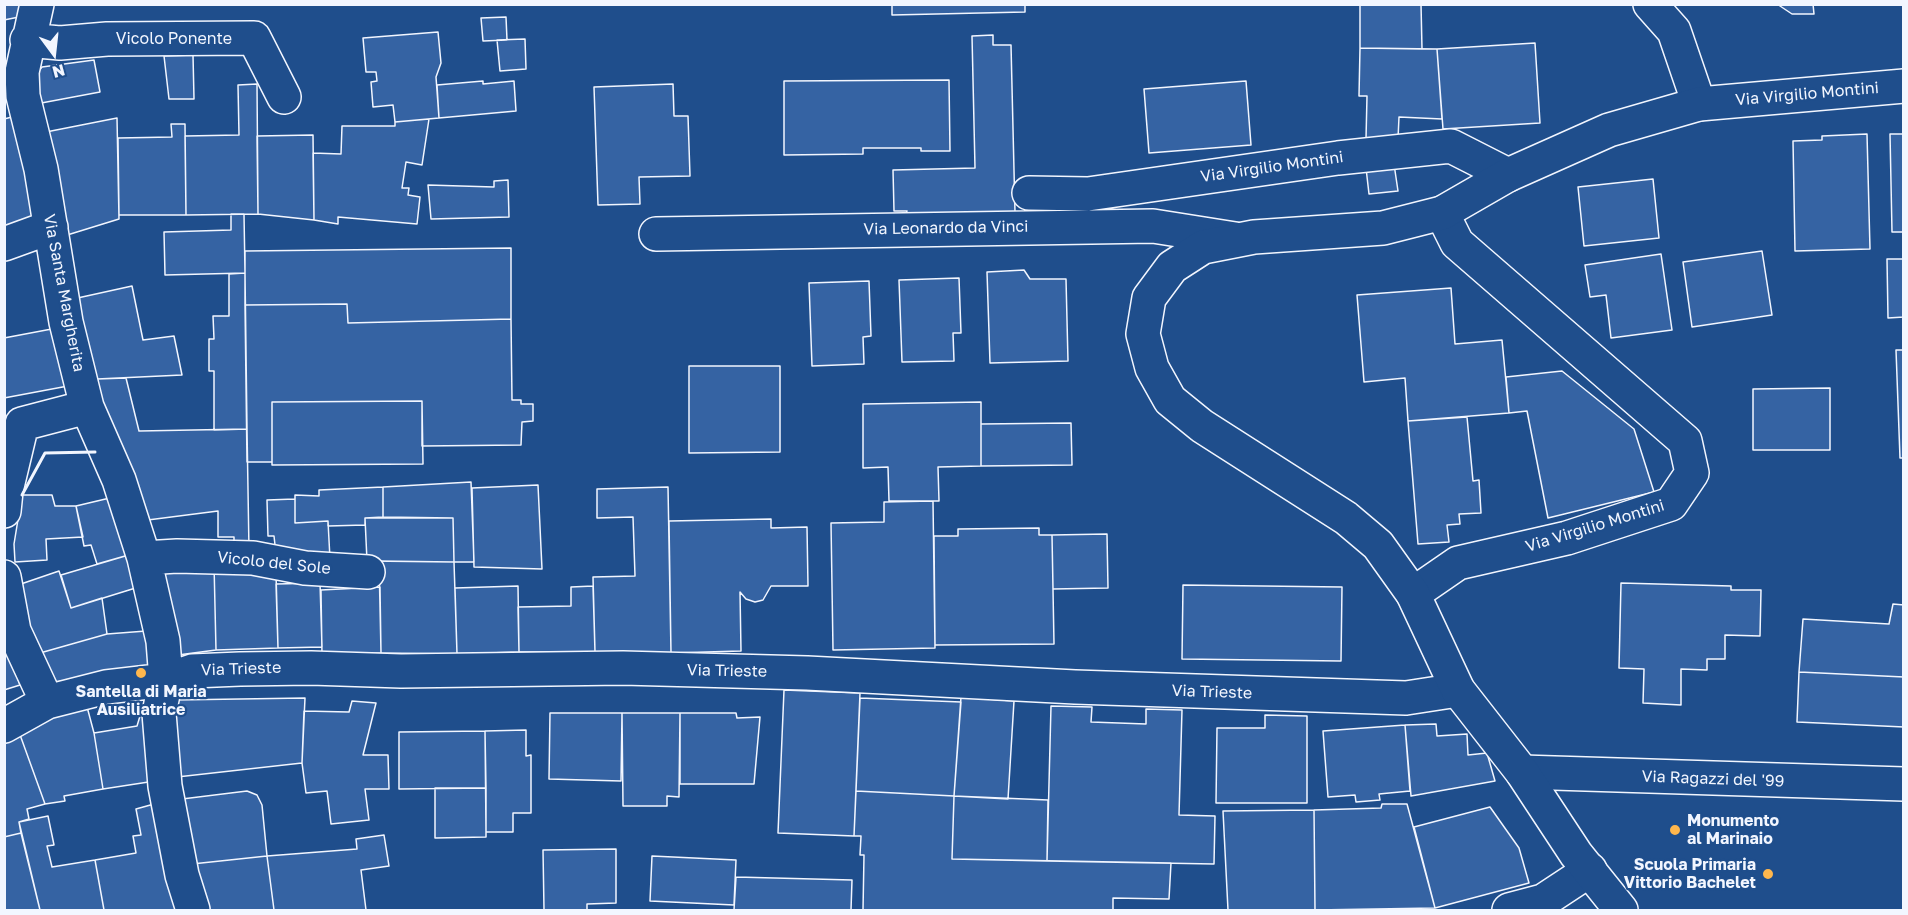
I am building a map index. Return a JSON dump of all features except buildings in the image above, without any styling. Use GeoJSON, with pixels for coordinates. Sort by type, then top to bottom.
{"type":"FeatureCollection","features":[{"type":"Feature","properties":{"kind":"street","name":"Via Santa Margherita"},"geometry":{"type":"LineString","coordinates":[[37,4],[27,40],[22,72],[23,96],[51,227],[66,322],[87,407],[119,480],[144,558],[163,641],[166,680],[159,713],[165,786],[182,875],[193,910]]}},
{"type":"Feature","properties":{"kind":"street"},"geometry":{"type":"LineString","coordinates":[[1650,4],[1674,31],[1699,105]]}},
{"type":"Feature","properties":{"kind":"street","name":"Vicolo Ponente"},"geometry":{"type":"LineString","coordinates":[[27,40],[60,43],[107,39],[254,38],[284,97]]}},
{"type":"Feature","properties":{"kind":"street","name":"Via Virgilio Montini"},"geometry":{"type":"LineString","coordinates":[[1413,594],[1458,563],[1567,538],[1671,504],[1692,473],[1684,441],[1457,243],[1442,213],[1508,175],[1609,130],[1699,105],[1904,86]]}},
{"type":"Feature","properties":{"kind":"street","name":"Via Virgilio Montini"},"geometry":{"type":"LineString","coordinates":[[1029,193],[1088,194],[1338,158],[1451,146],[1508,175]]}},
{"type":"Feature","properties":{"kind":"street","name":"Via Leonardo da Vinci"},"geometry":{"type":"LineString","coordinates":[[1413,594],[1378,545],[1347,518],[1194,420],[1170,400],[1152,368],[1143,334],[1149,298],[1172,267],[1203,247],[1235,239],[1383,228],[1442,213]]}},
{"type":"Feature","properties":{"kind":"street","name":"Via Leonardo da Vinci"},"geometry":{"type":"LineString","coordinates":[[656,234],[1153,226],[1235,239]]}},
{"type":"Feature","properties":{"kind":"street"},"geometry":{"type":"LineString","coordinates":[[4,244],[51,227]]}},
{"type":"Feature","properties":{"kind":"street"},"geometry":{"type":"LineString","coordinates":[[4,511],[6,491],[22,424],[87,407]]}},
{"type":"Feature","properties":{"kind":"street","name":"Vicolo del Sole"},"geometry":{"type":"LineString","coordinates":[[144,558],[177,556],[254,558],[305,568],[368,572]]}},
{"type":"Feature","properties":{"kind":"street"},"geometry":{"type":"LineString","coordinates":[[4,577],[14,631],[47,702]]}},
{"type":"Feature","properties":{"kind":"street"},"geometry":{"type":"LineString","coordinates":[[1413,594],[1458,690],[1522,772],[1576,854],[1621,910]]}},
{"type":"Feature","properties":{"kind":"street","name":"Via Trieste"},"geometry":{"type":"LineString","coordinates":[[4,726],[47,702],[106,687],[166,680],[192,671],[240,669],[311,668],[401,671],[623,668],[807,673],[1075,687],[1406,698],[1458,690]]}},
{"type":"Feature","properties":{"kind":"street","name":"Via Ragazzi del '99"},"geometry":{"type":"LineString","coordinates":[[1522,772],[1904,784]]}},
{"type":"Feature","properties":{"kind":"street"},"geometry":{"type":"LineString","coordinates":[[1509,910],[1543,901],[1590,870]]}},
{"type":"Feature","properties":{"kind":"wall"},"geometry":{"type":"LineString","coordinates":[[22,495],[45,453],[95,452]]}},
{"type":"Feature","properties":{"kind":"place","name":"Santella di Maria Ausiliatrice"},"geometry":{"type":"Point","coordinates":[141,673]}},
{"type":"Feature","properties":{"kind":"place","name":"Monumento al Marinaio"},"geometry":{"type":"Point","coordinates":[1675,830]}},
{"type":"Feature","properties":{"kind":"place","name":"Scuola Primaria Vittorio Bachelet"},"geometry":{"type":"Point","coordinates":[1768,874]}}]}
